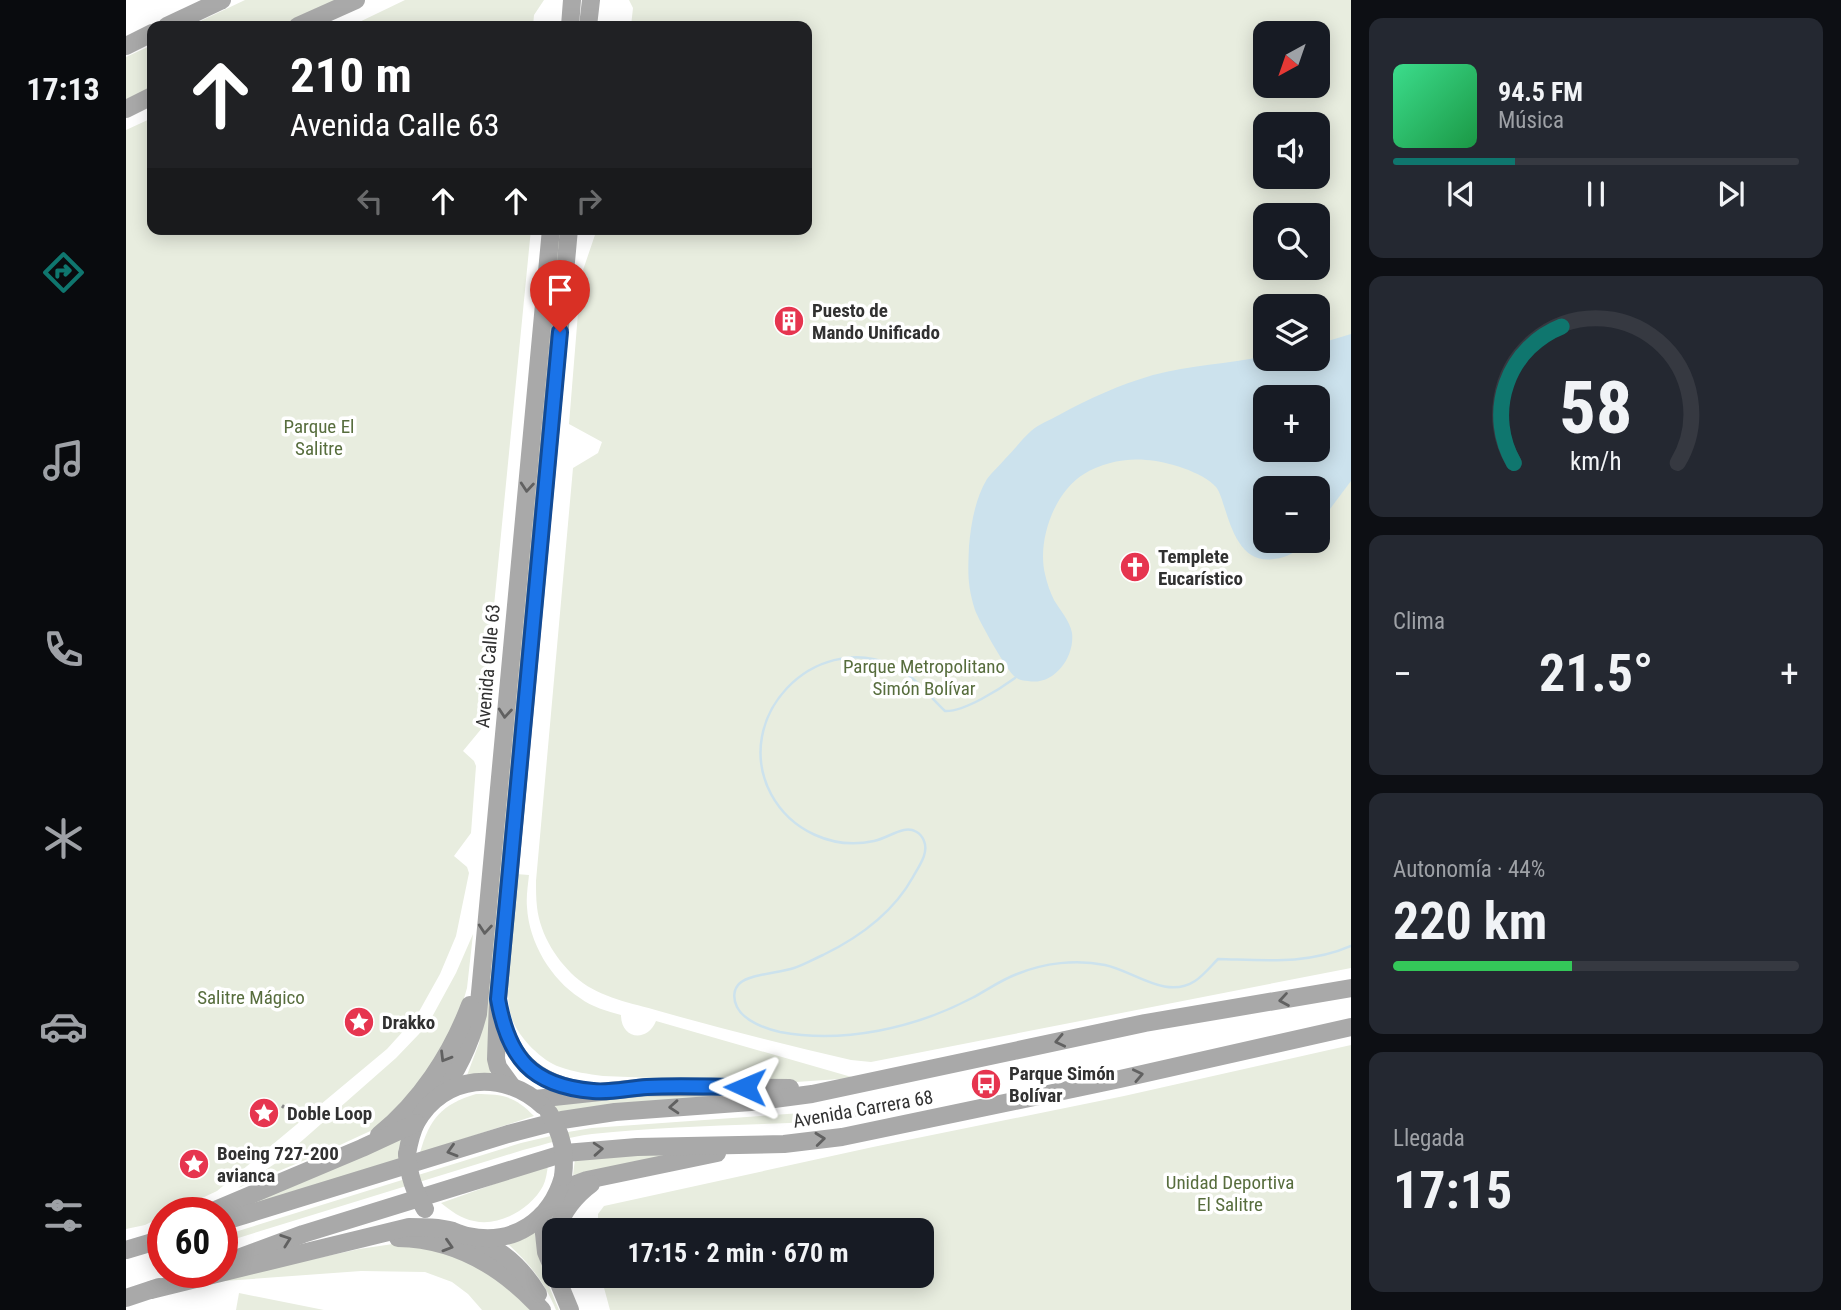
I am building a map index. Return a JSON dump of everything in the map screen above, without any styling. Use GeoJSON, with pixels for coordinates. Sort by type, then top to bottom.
{"type":"FeatureCollection","features":[{"type":"Feature","properties":{"kind":"main road"},"geometry":{"type":"LineString","coordinates":[[178,21],[222,0]]}},
{"type":"Feature","properties":{"kind":"main road"},"geometry":{"type":"LineString","coordinates":[[309,21],[356,0]]}},
{"type":"Feature","properties":{"kind":"main road"},"geometry":{"type":"LineString","coordinates":[[570,21],[572,0]]}},
{"type":"Feature","properties":{"kind":"main road"},"geometry":{"type":"LineString","coordinates":[[589,21],[591,0]]}},
{"type":"Feature","properties":{"kind":"main road"},"geometry":{"type":"LineString","coordinates":[[126,46],[147,36]]}},
{"type":"Feature","properties":{"kind":"main road"},"geometry":{"type":"LineString","coordinates":[[126,109],[147,98]]}},
{"type":"Feature","properties":{"kind":"main road","name":"Avenida Calle 63"},"geometry":{"type":"LineString","coordinates":[[438,1097],[457,1068],[478,1014],[550,235]]}},
{"type":"Feature","properties":{"kind":"main road"},"geometry":{"type":"LineString","coordinates":[[511,1085],[498,1067],[496,1059],[498,999],[568,235]]}},
{"type":"Feature","properties":{"kind":"main road"},"geometry":{"type":"LineString","coordinates":[[516,599],[535,601]]}},
{"type":"Feature","properties":{"kind":"main road"},"geometry":{"type":"LineString","coordinates":[[362,1148],[401,1115],[435,1072],[463,1024],[482,972]]}},
{"type":"Feature","properties":{"kind":"main road","name":"Avenida Carrera 68"},"geometry":{"type":"LineString","coordinates":[[238,1217],[508,1134],[562,1121],[615,1112],[782,1098],[839,1089],[1145,1023],[1351,988]]}},
{"type":"Feature","properties":{"kind":"main road"},"geometry":{"type":"LineString","coordinates":[[498,999],[509,1043],[524,1063],[551,1082],[595,1092]]}},
{"type":"Feature","properties":{"kind":"main road","name":"Avenida Carrera 68"},"geometry":{"type":"LineString","coordinates":[[238,1258],[303,1234],[565,1153],[637,1147],[752,1145],[842,1137],[1168,1069],[1351,1027]]}},
{"type":"Feature","properties":{"kind":"main road"},"geometry":{"type":"LineString","coordinates":[[545,1310],[535,1289],[518,1267],[490,1245],[438,1222],[425,1209],[409,1174],[407,1154],[416,1123],[426,1109],[448,1090],[472,1082],[511,1085],[535,1098],[558,1127],[565,1160],[556,1198]]}},
{"type":"Feature","properties":{"kind":"main road"},"geometry":{"type":"LineString","coordinates":[[535,1098],[647,1087],[839,1089]]}},
{"type":"Feature","properties":{"kind":"main road"},"geometry":{"type":"LineString","coordinates":[[238,1200],[416,1123]]}},
{"type":"Feature","properties":{"kind":"main road"},"geometry":{"type":"LineString","coordinates":[[126,1297],[410,1227],[438,1228],[489,1238],[509,1236],[527,1228],[556,1198],[576,1184],[752,1145]]}},
{"type":"Feature","properties":{"kind":"main road"},"geometry":{"type":"LineString","coordinates":[[562,1218],[577,1196],[607,1175]]}},
{"type":"Feature","properties":{"kind":"main road"},"geometry":{"type":"LineString","coordinates":[[356,1239],[412,1238],[463,1251],[498,1269],[545,1310]]}},
{"type":"Feature","properties":{"kind":"main road"},"geometry":{"type":"LineString","coordinates":[[151,1290],[156,1288]]}},
{"type":"Feature","properties":{"kind":"main road"},"geometry":{"type":"LineString","coordinates":[[561,1288],[570,1310]]}},
{"type":"Feature","properties":{"kind":"green space"},"geometry":{"type":"Polygon","coordinates":[[[245,0],[338,0],[294,21],[201,21],[245,0]]]}},
{"type":"Feature","properties":{"kind":"green space"},"geometry":{"type":"Polygon","coordinates":[[[405,0],[544,0],[534,15],[533,21],[361,21],[405,0]]]}},
{"type":"Feature","properties":{"kind":"green space","name":"Parque Metropolitano Simón Bolívar"},"geometry":{"type":"Polygon","coordinates":[[[629,0],[1351,0],[1351,968],[871,1062],[778,1043],[617,999],[579,980],[557,957],[546,938],[539,917],[536,881],[573,468],[598,453],[602,442],[569,424],[581,276],[595,235],[812,235],[812,21],[632,21],[633,8],[629,0]]]}},
{"type":"Feature","properties":{"kind":"green space"},"geometry":{"type":"Polygon","coordinates":[[[147,47],[147,90],[126,100],[126,57],[147,47]]]}},
{"type":"Feature","properties":{"kind":"green space","name":"Parque El Salitre"},"geometry":{"type":"Polygon","coordinates":[[[147,120],[147,235],[530,235],[482,728],[463,751],[476,766],[471,833],[454,856],[467,867],[469,873],[456,936],[440,974],[416,1017],[387,1049],[217,1191],[204,1197],[147,1197],[147,1224],[126,1229],[126,130],[147,120]]]}},
{"type":"Feature","properties":{"kind":"green space"},"geometry":{"type":"Polygon","coordinates":[[[556,235],[560,235],[488,1054],[491,1076],[466,1078],[479,1043],[556,235]]]}},
{"type":"Feature","properties":{"kind":"green space"},"geometry":{"type":"Polygon","coordinates":[[[516,874],[529,875],[529,920],[543,959],[569,990],[585,1001],[621,1015],[625,1029],[630,1033],[647,1033],[656,1021],[855,1078],[781,1083],[603,1076],[576,1072],[553,1064],[526,1041],[515,1026],[510,1011],[508,975],[516,874]]]}},
{"type":"Feature","properties":{"kind":"green space"},"geometry":{"type":"Polygon","coordinates":[[[473,934],[467,988],[459,1016],[433,1067],[379,1127],[238,1188],[279,1161],[396,1058],[419,1034],[432,1017],[456,973],[473,934]]]}},
{"type":"Feature","properties":{"kind":"green space","name":"Unidad Deportiva El Salitre"},"geometry":{"type":"Polygon","coordinates":[[[1351,1045],[1351,1310],[610,1310],[604,1288],[934,1288],[934,1218],[598,1218],[598,1214],[604,1206],[1351,1045]]]}},
{"type":"Feature","properties":{"kind":"green space"},"geometry":{"type":"Polygon","coordinates":[[[670,1092],[734,1095],[560,1114],[550,1104],[670,1092]]]}},
{"type":"Feature","properties":{"kind":"green space"},"geometry":{"type":"Polygon","coordinates":[[[476,1094],[508,1098],[521,1104],[534,1116],[420,1153],[428,1131],[439,1114],[454,1103],[476,1094]]]}},
{"type":"Feature","properties":{"kind":"green space"},"geometry":{"type":"Polygon","coordinates":[[[891,1101],[893,1109],[818,1122],[648,1129],[574,1137],[523,1150],[238,1238],[238,1231],[521,1143],[568,1132],[844,1109],[891,1101]]]}},
{"type":"Feature","properties":{"kind":"green space"},"geometry":{"type":"Polygon","coordinates":[[[402,1138],[400,1160],[238,1208],[402,1138]]]}},
{"type":"Feature","properties":{"kind":"green space"},"geometry":{"type":"Polygon","coordinates":[[[698,1151],[573,1175],[575,1159],[698,1151]]]}},
{"type":"Feature","properties":{"kind":"green space"},"geometry":{"type":"Polygon","coordinates":[[[548,1165],[544,1184],[538,1194],[522,1209],[504,1219],[484,1222],[469,1220],[441,1203],[548,1165]]]}},
{"type":"Feature","properties":{"kind":"green space"},"geometry":{"type":"Polygon","coordinates":[[[535,1231],[542,1264],[542,1283],[508,1244],[535,1231]]]}},
{"type":"Feature","properties":{"kind":"green space"},"geometry":{"type":"Polygon","coordinates":[[[393,1244],[433,1248],[457,1256],[503,1283],[530,1310],[482,1310],[468,1294],[452,1282],[425,1272],[361,1271],[238,1280],[238,1276],[393,1244]]]}},
{"type":"Feature","properties":{"kind":"green space"},"geometry":{"type":"Polygon","coordinates":[[[545,1288],[550,1288],[559,1310],[556,1310],[545,1288]]]}},
{"type":"Feature","properties":{"kind":"green space"},"geometry":{"type":"Polygon","coordinates":[[[239,1293],[324,1310],[236,1310],[239,1293]]]}},
{"type":"Feature","properties":{"kind":"water"},"geometry":{"type":"Polygon","coordinates":[[[1351,334],[1351,481],[1330,509],[1330,476],[1253,476],[1253,553],[1292,553],[1279,558],[1263,559],[1246,551],[1240,544],[1216,487],[1184,468],[1154,461],[1130,460],[1114,462],[1084,474],[1073,482],[1056,505],[1043,547],[1049,587],[1071,629],[1070,651],[1061,668],[1046,679],[1020,680],[1009,670],[977,616],[969,586],[972,520],[983,487],[1024,437],[1041,424],[1116,388],[1167,372],[1253,358],[1253,371],[1330,371],[1330,340],[1351,334]]]}},
{"type":"Feature","properties":{"kind":"waterway"},"geometry":{"type":"LineString","coordinates":[[1015,678],[972,704],[945,711],[900,669],[862,658],[834,660],[808,671],[787,688],[771,711],[762,737],[761,765],[771,794],[779,807],[802,828],[829,840],[859,843],[910,830],[921,836],[925,850],[920,864],[896,902],[862,932],[837,948],[801,965],[740,983],[735,991],[735,1001],[740,1012],[750,1020],[780,1032],[829,1036],[853,1034],[878,1031],[927,1018],[950,1009],[1011,976],[1049,965],[1072,962],[1105,965],[1161,986],[1173,987],[1195,981],[1218,959],[1302,959],[1351,946]]}},
{"type":"Feature","properties":{"kind":"place","name":"Puesto de Mando Unificado"},"geometry":{"type":"Point","coordinates":[789,321]}},
{"type":"Feature","properties":{"kind":"place","name":"Templete Eucarístico"},"geometry":{"type":"Point","coordinates":[1135,567]}},
{"type":"Feature","properties":{"kind":"place","name":"Drakko"},"geometry":{"type":"Point","coordinates":[359,1022]}},
{"type":"Feature","properties":{"kind":"place","name":"Parque Simón Bolívar"},"geometry":{"type":"Point","coordinates":[986,1084]}},
{"type":"Feature","properties":{"kind":"place","name":"Doble Loop"},"geometry":{"type":"Point","coordinates":[264,1113]}},
{"type":"Feature","properties":{"kind":"place","name":"Boeing 727-200 avianca"},"geometry":{"type":"Point","coordinates":[194,1164]}},
{"type":"Feature","properties":{"kind":"route"},"geometry":{"type":"LineString","coordinates":[[560,332],[498,999],[501,1016],[509,1043],[524,1063],[551,1082],[563,1086],[595,1092],[647,1087],[745,1087]]}},
{"type":"Feature","properties":{"kind":"park label","name":"Salitre Mágico"},"geometry":{"type":"Point","coordinates":[251,997]}}]}
